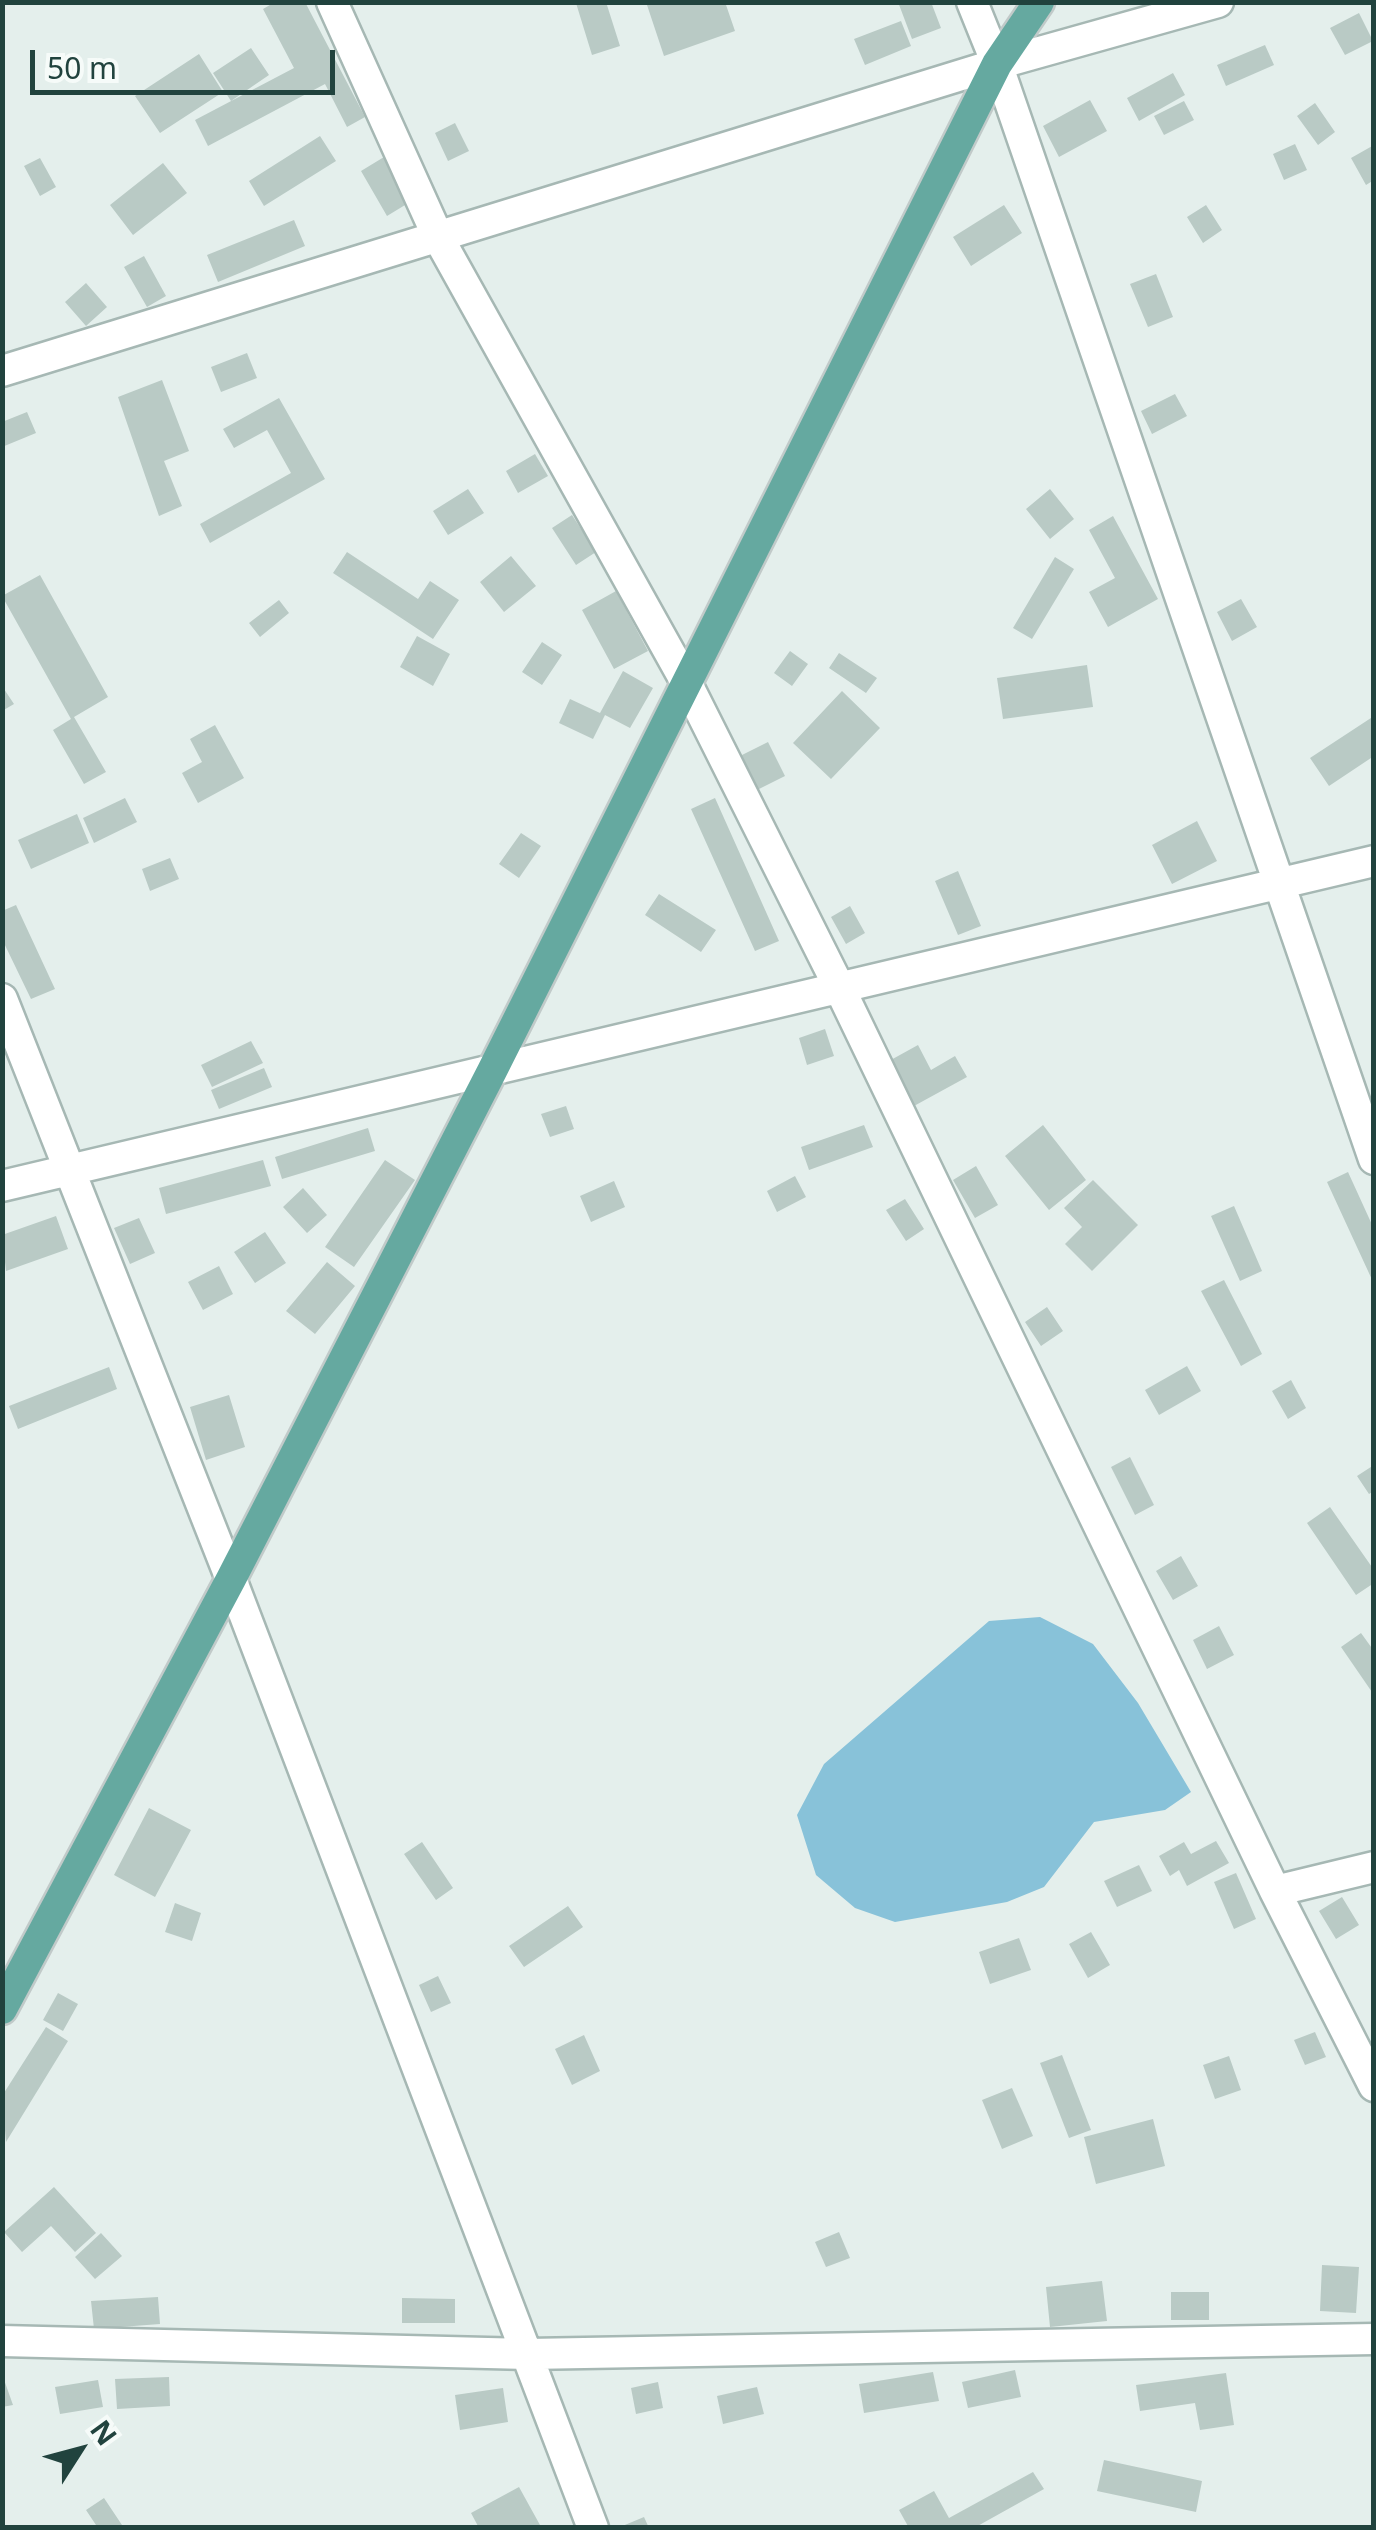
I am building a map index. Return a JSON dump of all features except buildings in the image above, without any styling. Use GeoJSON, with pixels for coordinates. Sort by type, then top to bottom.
{"type":"FeatureCollection","features":[{"type":"Feature","properties":{"kind":"main road"},"geometry":{"type":"LineString","coordinates":[[2,2009],[231,1579],[492,1070],[998,64],[1039,2]]}},
{"type":"Feature","properties":{"kind":"street"},"geometry":{"type":"LineString","coordinates":[[332,2],[438,237],[686,682],[840,989],[1274,1891],[1374,2086]]}},
{"type":"Feature","properties":{"kind":"street"},"geometry":{"type":"LineString","coordinates":[[972,2],[998,64],[1374,1159]]}},
{"type":"Feature","properties":{"kind":"street"},"geometry":{"type":"LineString","coordinates":[[2,371],[998,64],[1218,2]]}},
{"type":"Feature","properties":{"kind":"street"},"geometry":{"type":"LineString","coordinates":[[2,1186],[1374,861]]}},
{"type":"Feature","properties":{"kind":"street"},"geometry":{"type":"LineString","coordinates":[[2,999],[231,1579],[593,2528]]}},
{"type":"Feature","properties":{"kind":"street"},"geometry":{"type":"LineString","coordinates":[[1274,1891],[1374,1867]]}},
{"type":"Feature","properties":{"kind":"street"},"geometry":{"type":"LineString","coordinates":[[2,2341],[528,2354],[1374,2339]]}},
{"type":"Feature","properties":{"kind":"water"},"geometry":{"type":"Polygon","coordinates":[[[1040,1617],[1093,1644],[1138,1703],[1191,1792],[1165,1810],[1094,1822],[1044,1887],[1007,1902],[895,1922],[855,1908],[816,1875],[797,1815],[824,1764],[989,1621],[1040,1617]]]}}]}
